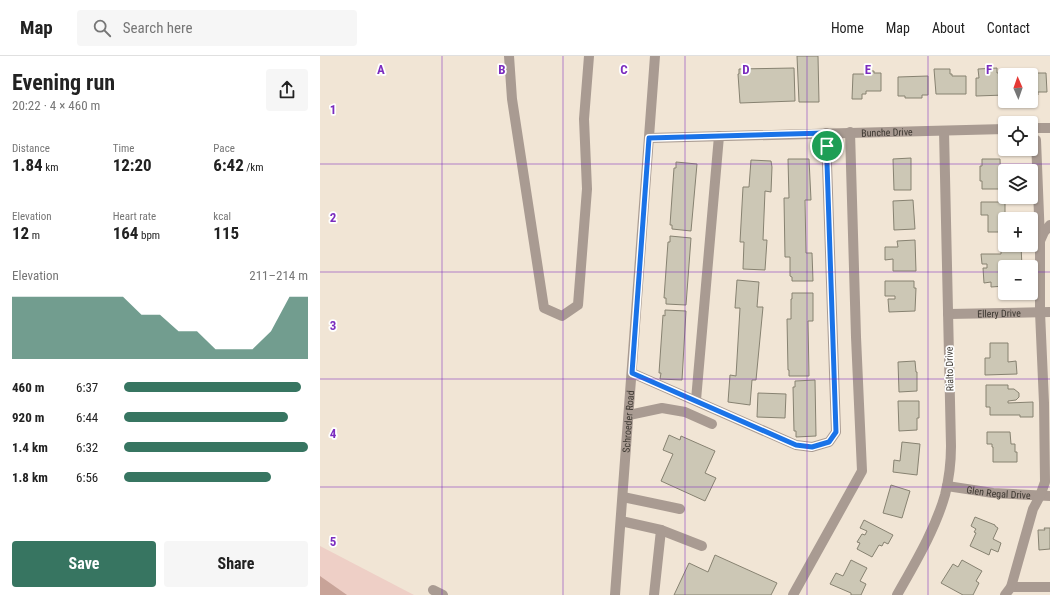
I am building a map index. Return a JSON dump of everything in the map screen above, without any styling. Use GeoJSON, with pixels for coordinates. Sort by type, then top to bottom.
{"type":"FeatureCollection","features":[{"type":"Feature","properties":{"kind":"street"},"geometry":{"type":"LineString","coordinates":[[509,56],[512,99],[544,308],[562,316],[578,305],[587,189],[584,119],[589,56]]}},
{"type":"Feature","properties":{"kind":"street","name":"Schroeder Road"},"geometry":{"type":"LineString","coordinates":[[615,595],[655,56]]}},
{"type":"Feature","properties":{"kind":"street"},"geometry":{"type":"LineString","coordinates":[[1038,128],[1050,128]]}},
{"type":"Feature","properties":{"kind":"street","name":"Bunche Drive"},"geometry":{"type":"LineString","coordinates":[[649,138],[998,129]]}},
{"type":"Feature","properties":{"kind":"street","name":"Rialto Drive"},"geometry":{"type":"LineString","coordinates":[[897,595],[926,541],[944,497],[950,465],[951,446],[944,131]]}},
{"type":"Feature","properties":{"kind":"street"},"geometry":{"type":"LineString","coordinates":[[793,595],[862,471],[856,338],[850,132]]}},
{"type":"Feature","properties":{"kind":"street"},"geometry":{"type":"LineString","coordinates":[[632,373],[796,445],[812,447],[829,442],[836,432],[826,133]]}},
{"type":"Feature","properties":{"kind":"street"},"geometry":{"type":"LineString","coordinates":[[696,400],[719,136]]}},
{"type":"Feature","properties":{"kind":"street"},"geometry":{"type":"LineString","coordinates":[[1037,156],[1045,312],[1047,403],[1045,496],[1033,509],[1008,591],[1050,586]]}},
{"type":"Feature","properties":{"kind":"street"},"geometry":{"type":"LineString","coordinates":[[1040,241],[1044,232],[1050,225]]}},
{"type":"Feature","properties":{"kind":"street","name":"Ellery Drive"},"geometry":{"type":"LineString","coordinates":[[948,314],[1045,312]]}},
{"type":"Feature","properties":{"kind":"street"},"geometry":{"type":"LineString","coordinates":[[629,415],[662,408],[685,412],[712,424]]}},
{"type":"Feature","properties":{"kind":"street","name":"Glen Regal Drive"},"geometry":{"type":"LineString","coordinates":[[947,486],[993,493],[1045,496]]}},
{"type":"Feature","properties":{"kind":"street"},"geometry":{"type":"LineString","coordinates":[[623,497],[680,509]]}},
{"type":"Feature","properties":{"kind":"street"},"geometry":{"type":"LineString","coordinates":[[621,521],[661,530],[702,546]]}},
{"type":"Feature","properties":{"kind":"street"},"geometry":{"type":"LineString","coordinates":[[654,595],[661,530]]}},
{"type":"Feature","properties":{"kind":"street"},"geometry":{"type":"LineString","coordinates":[[433,590],[443,595]]}},
{"type":"Feature","properties":{"kind":"shaded area"},"geometry":{"type":"Polygon","coordinates":[[[320,546],[414,595],[320,595],[320,546]]]}},
{"type":"Feature","properties":{"kind":"shaded area"},"geometry":{"type":"Polygon","coordinates":[[[320,576],[347,595],[320,595],[320,576]]]}},
{"type":"Feature","properties":{"kind":"building"},"geometry":{"type":"Polygon","coordinates":[[[797,56],[818,56],[819,102],[799,102],[797,56]]]}},
{"type":"Feature","properties":{"kind":"building"},"geometry":{"type":"Polygon","coordinates":[[[794,68],[795,101],[740,103],[739,69],[794,68]]]}},
{"type":"Feature","properties":{"kind":"building"},"geometry":{"type":"Polygon","coordinates":[[[997,68],[998,95],[976,96],[976,78],[979,78],[978,69],[997,68]]]}},
{"type":"Feature","properties":{"kind":"building"},"geometry":{"type":"Polygon","coordinates":[[[934,69],[950,69],[950,74],[952,74],[952,76],[966,76],[966,94],[936,94],[934,69]]]}},
{"type":"Feature","properties":{"kind":"building"},"geometry":{"type":"Polygon","coordinates":[[[865,71],[881,73],[881,91],[866,91],[866,94],[862,94],[862,99],[852,99],[853,74],[865,74],[865,71]]]}},
{"type":"Feature","properties":{"kind":"building"},"geometry":{"type":"Polygon","coordinates":[[[1038,73],[1046,73],[1047,92],[1038,92],[1038,73]]]}},
{"type":"Feature","properties":{"kind":"building"},"geometry":{"type":"Polygon","coordinates":[[[928,76],[928,95],[922,95],[922,98],[905,98],[905,96],[898,96],[898,77],[928,76]]]}},
{"type":"Feature","properties":{"kind":"building"},"geometry":{"type":"Polygon","coordinates":[[[911,158],[911,190],[894,190],[893,159],[911,158]]]}},
{"type":"Feature","properties":{"kind":"building"},"geometry":{"type":"Polygon","coordinates":[[[788,159],[809,159],[811,200],[805,200],[806,253],[812,253],[813,281],[792,281],[792,277],[790,276],[790,257],[785,257],[784,198],[789,198],[788,159]]]}},
{"type":"Feature","properties":{"kind":"building"},"geometry":{"type":"Polygon","coordinates":[[[982,159],[1000,159],[1000,164],[998,164],[998,189],[982,189],[982,181],[980,181],[980,166],[982,166],[982,159]]]}},
{"type":"Feature","properties":{"kind":"building"},"geometry":{"type":"Polygon","coordinates":[[[751,160],[771,161],[772,167],[771,192],[765,191],[763,240],[767,240],[765,270],[743,269],[744,242],[740,242],[743,187],[749,187],[751,160]]]}},
{"type":"Feature","properties":{"kind":"building"},"geometry":{"type":"Polygon","coordinates":[[[676,162],[697,164],[691,231],[672,229],[672,225],[670,225],[674,168],[676,168],[676,162]]]}},
{"type":"Feature","properties":{"kind":"building"},"geometry":{"type":"Polygon","coordinates":[[[913,200],[915,229],[894,230],[893,201],[913,200]]]}},
{"type":"Feature","properties":{"kind":"building"},"geometry":{"type":"Polygon","coordinates":[[[981,202],[998,202],[998,204],[1005,204],[1005,212],[998,212],[998,232],[988,232],[988,215],[981,215],[981,202]]]}},
{"type":"Feature","properties":{"kind":"building"},"geometry":{"type":"Polygon","coordinates":[[[670,236],[691,238],[686,305],[666,304],[666,298],[664,298],[668,242],[670,242],[670,236]]]}},
{"type":"Feature","properties":{"kind":"building"},"geometry":{"type":"Polygon","coordinates":[[[915,240],[916,271],[893,271],[893,259],[885,260],[885,247],[898,247],[897,241],[915,240]]]}},
{"type":"Feature","properties":{"kind":"building"},"geometry":{"type":"Polygon","coordinates":[[[1001,252],[1021,252],[1022,260],[998,260],[998,286],[991,287],[991,282],[984,283],[983,268],[987,268],[987,264],[982,264],[981,254],[1001,254],[1001,252]]]}},
{"type":"Feature","properties":{"kind":"building"},"geometry":{"type":"Polygon","coordinates":[[[737,280],[759,282],[757,307],[763,307],[756,380],[752,380],[750,405],[728,402],[730,375],[736,376],[740,308],[735,308],[737,280]]]}},
{"type":"Feature","properties":{"kind":"building"},"geometry":{"type":"Polygon","coordinates":[[[885,281],[914,281],[914,288],[916,288],[915,311],[889,312],[888,299],[895,299],[895,296],[885,296],[885,281]]]}},
{"type":"Feature","properties":{"kind":"building"},"geometry":{"type":"Polygon","coordinates":[[[792,293],[813,293],[813,321],[808,321],[809,376],[789,376],[787,319],[791,319],[792,293]]]}},
{"type":"Feature","properties":{"kind":"building"},"geometry":{"type":"Polygon","coordinates":[[[665,310],[686,311],[682,380],[660,379],[661,373],[659,373],[663,315],[665,316],[665,310]]]}},
{"type":"Feature","properties":{"kind":"building"},"geometry":{"type":"Polygon","coordinates":[[[990,343],[1008,343],[1008,362],[1016,361],[1017,374],[985,375],[985,358],[990,358],[990,343]]]}},
{"type":"Feature","properties":{"kind":"building"},"geometry":{"type":"Polygon","coordinates":[[[915,361],[917,372],[917,391],[899,392],[898,362],[915,361]]]}},
{"type":"Feature","properties":{"kind":"building"},"geometry":{"type":"Polygon","coordinates":[[[815,380],[816,436],[796,437],[796,431],[794,431],[793,387],[795,387],[795,381],[815,380]]]}},
{"type":"Feature","properties":{"kind":"building"},"geometry":{"type":"Polygon","coordinates":[[[986,385],[1008,385],[1008,389],[1014,389],[1019,393],[1019,397],[1016,400],[1008,401],[1008,403],[1033,402],[1033,417],[1020,417],[1020,415],[990,415],[990,407],[986,407],[986,385]]]}},
{"type":"Feature","properties":{"kind":"building"},"geometry":{"type":"Polygon","coordinates":[[[758,393],[786,394],[785,418],[757,417],[758,393]]]}},
{"type":"Feature","properties":{"kind":"building"},"geometry":{"type":"Polygon","coordinates":[[[898,401],[919,401],[917,430],[899,431],[898,401]]]}},
{"type":"Feature","properties":{"kind":"building"},"geometry":{"type":"Polygon","coordinates":[[[987,432],[1010,432],[1011,444],[1015,444],[1015,452],[1017,452],[1017,462],[993,462],[993,447],[992,444],[987,444],[987,432]]]}},
{"type":"Feature","properties":{"kind":"building"},"geometry":{"type":"Polygon","coordinates":[[[669,435],[680,440],[681,436],[715,451],[705,473],[716,478],[705,501],[661,481],[673,454],[663,450],[669,435]]]}},
{"type":"Feature","properties":{"kind":"building"},"geometry":{"type":"Polygon","coordinates":[[[902,442],[920,444],[917,475],[893,472],[894,460],[900,461],[902,442]]]}},
{"type":"Feature","properties":{"kind":"building"},"geometry":{"type":"Polygon","coordinates":[[[891,485],[910,491],[902,518],[883,513],[891,485]]]}},
{"type":"Feature","properties":{"kind":"building"},"geometry":{"type":"Polygon","coordinates":[[[975,517],[995,525],[998,528],[993,539],[1001,543],[998,552],[991,549],[989,555],[970,546],[976,533],[974,532],[976,529],[971,526],[975,517]]]}},
{"type":"Feature","properties":{"kind":"building"},"geometry":{"type":"Polygon","coordinates":[[[864,520],[893,535],[888,544],[884,542],[882,546],[879,545],[872,557],[857,549],[860,543],[857,542],[862,534],[865,535],[867,531],[860,528],[864,520]]]}},
{"type":"Feature","properties":{"kind":"building"},"geometry":{"type":"Polygon","coordinates":[[[1044,528],[1050,528],[1050,549],[1039,550],[1038,530],[1045,530],[1044,528]]]}},
{"type":"Feature","properties":{"kind":"building"},"geometry":{"type":"Polygon","coordinates":[[[715,555],[777,583],[771,595],[674,595],[689,563],[708,572],[715,555]]]}},
{"type":"Feature","properties":{"kind":"building"},"geometry":{"type":"Polygon","coordinates":[[[851,560],[867,568],[860,581],[866,584],[861,595],[851,595],[851,593],[830,584],[836,573],[843,576],[851,560]]]}},
{"type":"Feature","properties":{"kind":"building"},"geometry":{"type":"Polygon","coordinates":[[[962,560],[982,571],[976,581],[979,583],[973,595],[963,595],[941,583],[953,564],[958,567],[962,560]]]}},
{"type":"Feature","properties":{"kind":"route"},"geometry":{"type":"LineString","coordinates":[[826,133],[827,146],[836,432],[829,442],[812,447],[796,445],[632,373],[649,138],[826,133]]}}]}
